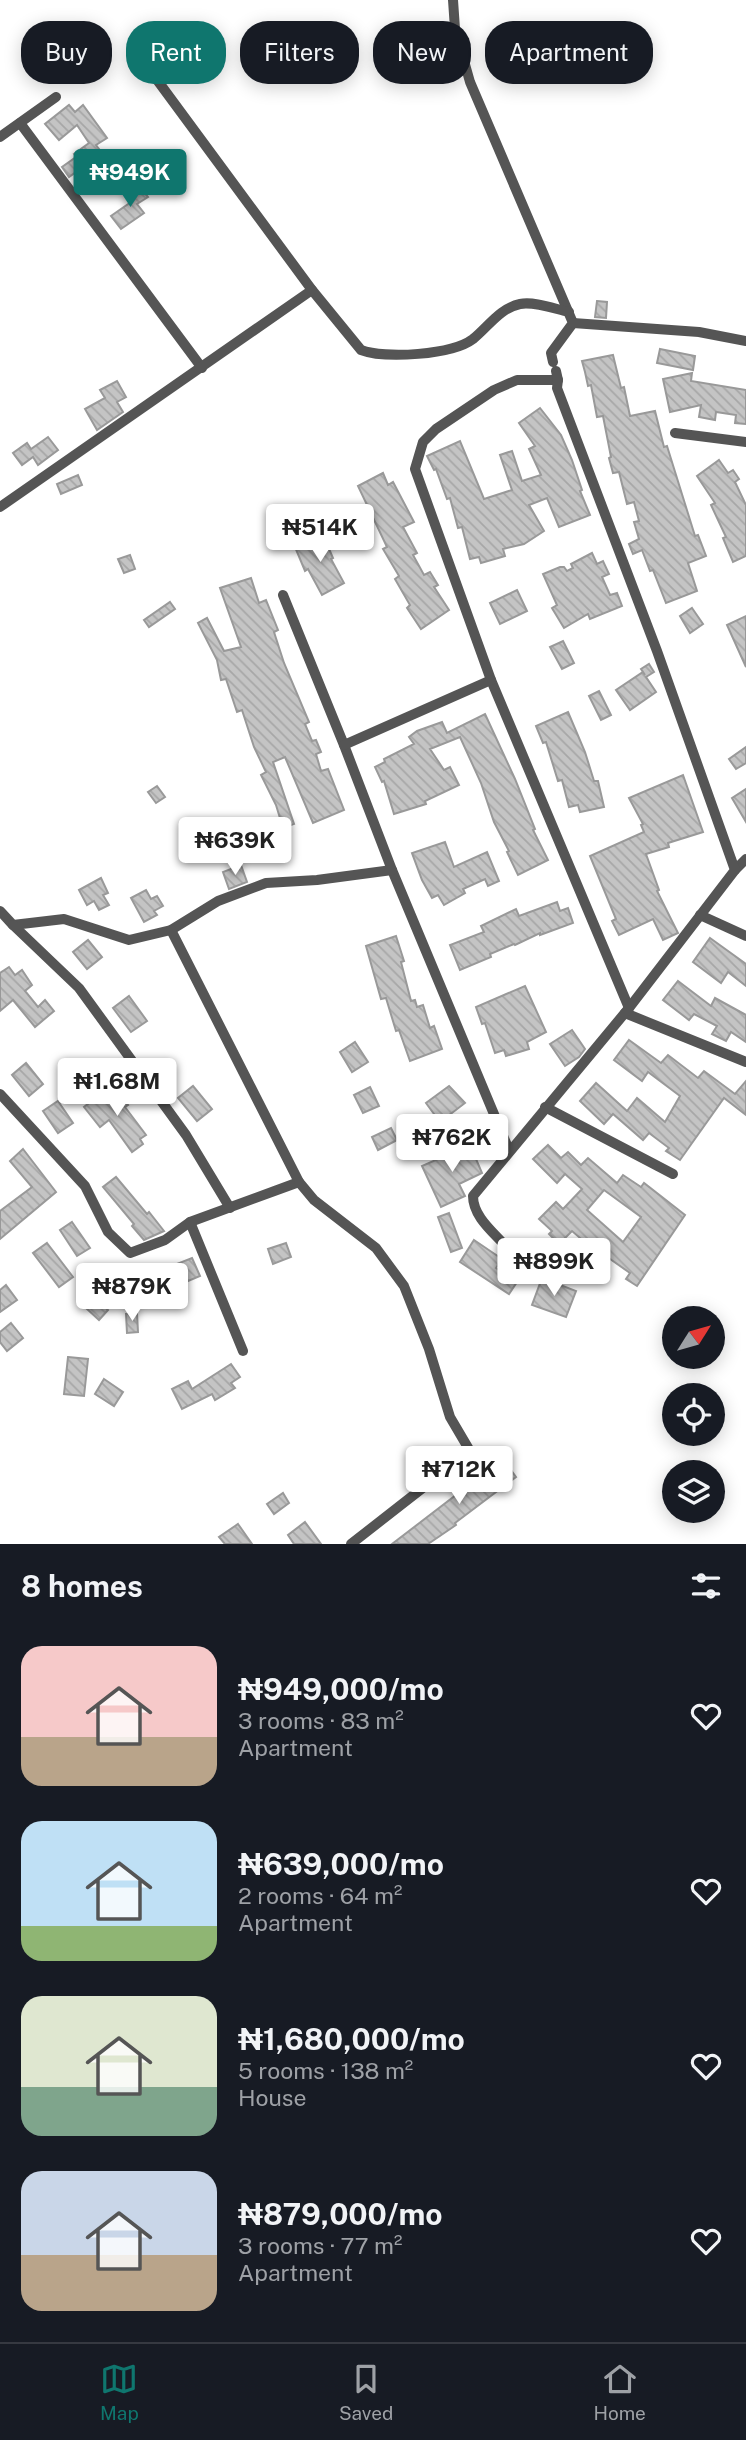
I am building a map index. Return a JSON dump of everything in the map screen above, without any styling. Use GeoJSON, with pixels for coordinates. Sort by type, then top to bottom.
{"type":"FeatureCollection","features":[{"type":"Feature","properties":{"kind":"street"},"geometry":{"type":"LineString","coordinates":[[453,0],[455,29],[470,82],[573,323]]}},
{"type":"Feature","properties":{"kind":"street"},"geometry":{"type":"LineString","coordinates":[[160,84],[312,290],[353,342],[369,352],[436,352],[455,349],[470,341],[499,314],[522,303],[569,312]]}},
{"type":"Feature","properties":{"kind":"street"},"geometry":{"type":"LineString","coordinates":[[0,137],[56,97]]}},
{"type":"Feature","properties":{"kind":"street"},"geometry":{"type":"LineString","coordinates":[[20,123],[202,368]]}},
{"type":"Feature","properties":{"kind":"street"},"geometry":{"type":"LineString","coordinates":[[0,507],[312,290]]}},
{"type":"Feature","properties":{"kind":"street"},"geometry":{"type":"LineString","coordinates":[[573,323],[699,332],[746,341]]}},
{"type":"Feature","properties":{"kind":"street"},"geometry":{"type":"LineString","coordinates":[[573,323],[551,353],[557,388],[662,664],[735,870]]}},
{"type":"Feature","properties":{"kind":"street"},"geometry":{"type":"LineString","coordinates":[[556,371],[517,380],[494,390],[436,429],[423,442],[415,469],[491,680],[627,1010],[746,1062]]}},
{"type":"Feature","properties":{"kind":"street"},"geometry":{"type":"LineString","coordinates":[[675,433],[746,442]]}},
{"type":"Feature","properties":{"kind":"street"},"geometry":{"type":"LineString","coordinates":[[282,595],[344,745],[391,870],[509,1150]]}},
{"type":"Feature","properties":{"kind":"street"},"geometry":{"type":"LineString","coordinates":[[344,745],[491,680]]}},
{"type":"Feature","properties":{"kind":"street"},"geometry":{"type":"LineString","coordinates":[[509,1250],[477,1214],[473,1196],[627,1010],[746,859]]}},
{"type":"Feature","properties":{"kind":"street"},"geometry":{"type":"LineString","coordinates":[[13,925],[64,919],[129,940],[171,930],[218,901],[266,883],[330,879],[391,870]]}},
{"type":"Feature","properties":{"kind":"street"},"geometry":{"type":"LineString","coordinates":[[0,911],[79,988],[186,1135],[230,1208]]}},
{"type":"Feature","properties":{"kind":"street"},"geometry":{"type":"LineString","coordinates":[[700,915],[746,936]]}},
{"type":"Feature","properties":{"kind":"street"},"geometry":{"type":"LineString","coordinates":[[171,930],[299,1182],[323,1208],[376,1248],[404,1286],[429,1349],[450,1417],[470,1451],[351,1544]]}},
{"type":"Feature","properties":{"kind":"street"},"geometry":{"type":"LineString","coordinates":[[0,1094],[85,1186],[108,1232],[130,1253],[165,1240],[190,1222],[299,1182]]}},
{"type":"Feature","properties":{"kind":"street"},"geometry":{"type":"LineString","coordinates":[[545,1107],[673,1174]]}},
{"type":"Feature","properties":{"kind":"street"},"geometry":{"type":"LineString","coordinates":[[190,1222],[243,1351]]}},
{"type":"Feature","properties":{"kind":"building"},"geometry":{"type":"Polygon","coordinates":[[[69,105],[75,112],[83,105],[107,138],[96,145],[102,153],[69,177],[62,167],[89,143],[77,125],[59,140],[45,124],[69,105]]]}},
{"type":"Feature","properties":{"kind":"building"},"geometry":{"type":"Polygon","coordinates":[[[139,186],[148,197],[137,204],[144,213],[121,229],[111,216],[131,202],[126,195],[139,186]]]}},
{"type":"Feature","properties":{"kind":"building"},"geometry":{"type":"Polygon","coordinates":[[[597,301],[607,302],[606,318],[595,317],[597,301]]]}},
{"type":"Feature","properties":{"kind":"building"},"geometry":{"type":"Polygon","coordinates":[[[660,349],[695,356],[693,370],[657,363],[660,349]]]}},
{"type":"Feature","properties":{"kind":"building"},"geometry":{"type":"Polygon","coordinates":[[[613,355],[630,416],[655,411],[664,447],[667,446],[695,536],[698,535],[706,556],[688,563],[697,591],[666,603],[642,550],[633,554],[629,544],[639,539],[634,522],[639,521],[634,502],[627,504],[619,472],[613,473],[603,416],[597,417],[591,385],[588,386],[582,361],[613,355]]]}},
{"type":"Feature","properties":{"kind":"building"},"geometry":{"type":"Polygon","coordinates":[[[692,373],[691,381],[746,390],[746,424],[735,423],[736,415],[716,412],[715,420],[699,417],[701,405],[670,412],[663,379],[692,373]]]}},
{"type":"Feature","properties":{"kind":"building"},"geometry":{"type":"Polygon","coordinates":[[[117,381],[126,397],[117,402],[123,412],[97,430],[85,409],[105,398],[100,390],[117,381]]]}},
{"type":"Feature","properties":{"kind":"building"},"geometry":{"type":"Polygon","coordinates":[[[540,408],[561,435],[590,515],[559,527],[547,498],[529,505],[544,531],[524,544],[503,549],[505,556],[481,563],[479,557],[470,559],[462,527],[458,528],[450,498],[447,499],[436,469],[434,470],[427,456],[460,441],[484,499],[512,490],[500,455],[512,451],[522,481],[541,475],[529,449],[535,446],[519,423],[540,408]]]}},
{"type":"Feature","properties":{"kind":"building"},"geometry":{"type":"Polygon","coordinates":[[[48,437],[58,450],[38,465],[33,457],[22,465],[13,453],[27,443],[31,449],[48,437]]]}},
{"type":"Feature","properties":{"kind":"building"},"geometry":{"type":"Polygon","coordinates":[[[719,460],[728,473],[733,470],[739,479],[735,482],[746,505],[746,556],[733,562],[723,538],[726,537],[711,505],[715,503],[697,476],[719,460]]]}},
{"type":"Feature","properties":{"kind":"building"},"geometry":{"type":"Polygon","coordinates":[[[383,473],[388,485],[393,482],[414,522],[403,527],[417,553],[413,555],[424,575],[430,572],[438,585],[434,587],[449,610],[421,629],[407,608],[410,605],[395,579],[399,576],[383,549],[387,547],[358,486],[383,473]]]}},
{"type":"Feature","properties":{"kind":"building"},"geometry":{"type":"Polygon","coordinates":[[[78,475],[82,485],[61,494],[57,484],[78,475]]]}},
{"type":"Feature","properties":{"kind":"building"},"geometry":{"type":"Polygon","coordinates":[[[323,535],[333,558],[331,559],[344,583],[322,595],[308,569],[305,571],[295,547],[323,535]]]}},
{"type":"Feature","properties":{"kind":"building"},"geometry":{"type":"Polygon","coordinates":[[[592,553],[597,564],[603,561],[609,574],[602,577],[610,595],[617,593],[622,606],[590,619],[588,614],[564,628],[552,608],[557,605],[543,574],[560,567],[567,571],[573,568],[571,564],[592,553]]]}},
{"type":"Feature","properties":{"kind":"building"},"geometry":{"type":"Polygon","coordinates":[[[130,555],[135,569],[124,573],[118,559],[130,555]]]}},
{"type":"Feature","properties":{"kind":"building"},"geometry":{"type":"Polygon","coordinates":[[[251,578],[259,603],[266,600],[278,630],[274,632],[284,663],[309,722],[305,724],[312,741],[316,740],[321,752],[316,754],[321,771],[328,769],[344,810],[313,823],[285,757],[273,762],[294,824],[283,828],[276,805],[261,775],[266,772],[254,747],[242,710],[237,712],[226,679],[221,680],[217,660],[198,623],[207,618],[224,651],[241,647],[220,588],[251,578]]]}},
{"type":"Feature","properties":{"kind":"building"},"geometry":{"type":"Polygon","coordinates":[[[517,590],[527,611],[500,624],[490,603],[517,590]]]}},
{"type":"Feature","properties":{"kind":"building"},"geometry":{"type":"Polygon","coordinates":[[[170,602],[175,609],[149,627],[144,620],[170,602]]]}},
{"type":"Feature","properties":{"kind":"building"},"geometry":{"type":"Polygon","coordinates":[[[692,608],[703,624],[690,633],[680,616],[692,608]]]}},
{"type":"Feature","properties":{"kind":"building"},"geometry":{"type":"Polygon","coordinates":[[[746,616],[746,667],[727,625],[746,616]]]}},
{"type":"Feature","properties":{"kind":"building"},"geometry":{"type":"Polygon","coordinates":[[[563,641],[574,663],[562,669],[550,647],[563,641]]]}},
{"type":"Feature","properties":{"kind":"building"},"geometry":{"type":"Polygon","coordinates":[[[649,664],[654,672],[646,677],[656,692],[630,710],[616,690],[643,672],[641,669],[649,664]]]}},
{"type":"Feature","properties":{"kind":"building"},"geometry":{"type":"Polygon","coordinates":[[[599,691],[611,715],[601,720],[589,696],[599,691]]]}},
{"type":"Feature","properties":{"kind":"building"},"geometry":{"type":"Polygon","coordinates":[[[568,712],[594,781],[598,781],[604,807],[580,812],[578,805],[569,807],[562,780],[558,781],[546,742],[543,743],[536,726],[568,712]]]}},
{"type":"Feature","properties":{"kind":"building"},"geometry":{"type":"Polygon","coordinates":[[[485,714],[548,860],[518,875],[460,737],[430,749],[444,770],[450,767],[459,785],[425,801],[426,804],[394,814],[384,781],[382,782],[375,767],[385,762],[384,759],[414,744],[409,737],[417,731],[442,722],[447,733],[485,714]]]}},
{"type":"Feature","properties":{"kind":"building"},"geometry":{"type":"Polygon","coordinates":[[[746,747],[746,763],[736,769],[729,759],[746,747]]]}},
{"type":"Feature","properties":{"kind":"building"},"geometry":{"type":"Polygon","coordinates":[[[683,775],[703,832],[668,843],[669,847],[646,854],[659,890],[657,891],[678,933],[663,940],[653,919],[619,935],[612,921],[616,919],[590,856],[644,832],[641,825],[643,824],[629,798],[683,775]]]}},
{"type":"Feature","properties":{"kind":"building"},"geometry":{"type":"Polygon","coordinates":[[[157,786],[165,797],[156,803],[148,792],[157,786]]]}},
{"type":"Feature","properties":{"kind":"building"},"geometry":{"type":"Polygon","coordinates":[[[746,789],[746,822],[732,798],[746,789]]]}},
{"type":"Feature","properties":{"kind":"building"},"geometry":{"type":"Polygon","coordinates":[[[445,842],[454,867],[487,852],[499,881],[488,886],[485,879],[463,889],[465,893],[444,905],[438,895],[432,898],[412,853],[445,842]]]}},
{"type":"Feature","properties":{"kind":"building"},"geometry":{"type":"Polygon","coordinates":[[[241,865],[247,882],[229,889],[223,872],[241,865]]]}},
{"type":"Feature","properties":{"kind":"building"},"geometry":{"type":"Polygon","coordinates":[[[101,878],[108,893],[103,895],[109,905],[99,910],[94,901],[87,905],[79,890],[101,878]]]}},
{"type":"Feature","properties":{"kind":"building"},"geometry":{"type":"Polygon","coordinates":[[[146,890],[151,899],[157,896],[163,906],[154,911],[157,915],[144,922],[131,898],[146,890]]]}},
{"type":"Feature","properties":{"kind":"building"},"geometry":{"type":"Polygon","coordinates":[[[557,902],[560,911],[568,908],[573,923],[540,933],[460,970],[450,945],[484,932],[481,926],[516,909],[519,916],[557,902]]]}},
{"type":"Feature","properties":{"kind":"building"},"geometry":{"type":"Polygon","coordinates":[[[396,936],[404,961],[401,962],[411,1001],[415,1000],[417,1007],[423,1005],[430,1028],[434,1026],[442,1049],[410,1061],[399,1030],[396,1031],[386,998],[381,999],[366,946],[396,936]]]}},
{"type":"Feature","properties":{"kind":"building"},"geometry":{"type":"Polygon","coordinates":[[[710,938],[746,964],[746,986],[728,972],[721,983],[693,962],[710,938]]]}},
{"type":"Feature","properties":{"kind":"building"},"geometry":{"type":"Polygon","coordinates":[[[88,940],[102,957],[87,969],[73,952],[88,940]]]}},
{"type":"Feature","properties":{"kind":"building"},"geometry":{"type":"Polygon","coordinates":[[[9,967],[15,975],[22,970],[32,985],[25,991],[38,1007],[45,1000],[54,1011],[35,1027],[13,1000],[0,1011],[0,973],[9,967]]]}},
{"type":"Feature","properties":{"kind":"building"},"geometry":{"type":"Polygon","coordinates":[[[678,981],[711,1006],[715,998],[746,1015],[746,1042],[731,1032],[726,1041],[712,1034],[717,1026],[694,1014],[689,1020],[663,1000],[678,981]]]}},
{"type":"Feature","properties":{"kind":"building"},"geometry":{"type":"Polygon","coordinates":[[[525,986],[546,1032],[527,1042],[529,1049],[506,1056],[504,1050],[495,1053],[485,1023],[482,1024],[476,1007],[525,986]]]}},
{"type":"Feature","properties":{"kind":"building"},"geometry":{"type":"Polygon","coordinates":[[[129,996],[147,1021],[131,1032],[113,1008],[129,996]]]}},
{"type":"Feature","properties":{"kind":"building"},"geometry":{"type":"Polygon","coordinates":[[[572,1030],[585,1049],[579,1057],[565,1066],[550,1044],[572,1030]]]}},
{"type":"Feature","properties":{"kind":"building"},"geometry":{"type":"Polygon","coordinates":[[[629,1040],[661,1063],[668,1055],[698,1078],[704,1071],[735,1094],[746,1081],[746,1115],[724,1098],[680,1160],[666,1151],[669,1148],[649,1133],[643,1140],[613,1114],[604,1124],[580,1101],[596,1083],[627,1111],[637,1098],[665,1122],[680,1096],[648,1072],[642,1081],[614,1060],[629,1040]]]}},
{"type":"Feature","properties":{"kind":"building"},"geometry":{"type":"Polygon","coordinates":[[[355,1042],[368,1062],[352,1072],[340,1052],[355,1042]]]}},
{"type":"Feature","properties":{"kind":"building"},"geometry":{"type":"Polygon","coordinates":[[[26,1063],[43,1084],[29,1096],[12,1075],[26,1063]]]}},
{"type":"Feature","properties":{"kind":"building"},"geometry":{"type":"Polygon","coordinates":[[[193,1086],[212,1109],[197,1121],[178,1098],[193,1086]]]}},
{"type":"Feature","properties":{"kind":"building"},"geometry":{"type":"Polygon","coordinates":[[[449,1086],[465,1103],[440,1122],[426,1103],[449,1086]]]}},
{"type":"Feature","properties":{"kind":"building"},"geometry":{"type":"Polygon","coordinates":[[[370,1087],[379,1106],[363,1113],[354,1095],[370,1087]]]}},
{"type":"Feature","properties":{"kind":"building"},"geometry":{"type":"Polygon","coordinates":[[[105,1091],[111,1099],[118,1093],[146,1135],[140,1139],[143,1144],[132,1152],[109,1120],[100,1127],[84,1107],[105,1091]]]}},
{"type":"Feature","properties":{"kind":"building"},"geometry":{"type":"Polygon","coordinates":[[[58,1101],[73,1123],[58,1133],[43,1111],[58,1101]]]}},
{"type":"Feature","properties":{"kind":"building"},"geometry":{"type":"Polygon","coordinates":[[[391,1128],[397,1140],[378,1150],[372,1137],[391,1128]]]}},
{"type":"Feature","properties":{"kind":"building"},"geometry":{"type":"Polygon","coordinates":[[[470,1145],[482,1173],[459,1184],[465,1196],[441,1207],[422,1166],[470,1145]]]}},
{"type":"Feature","properties":{"kind":"building"},"geometry":{"type":"Polygon","coordinates":[[[548,1145],[561,1158],[568,1152],[581,1165],[588,1158],[617,1183],[623,1175],[641,1187],[644,1183],[685,1215],[637,1286],[626,1279],[630,1273],[603,1254],[601,1256],[572,1231],[559,1244],[549,1234],[552,1231],[539,1219],[556,1202],[563,1209],[582,1189],[565,1174],[557,1183],[533,1159],[548,1145]],[[604,1190],[587,1210],[623,1242],[641,1217],[604,1190]]]}},
{"type":"Feature","properties":{"kind":"building"},"geometry":{"type":"Polygon","coordinates":[[[23,1149],[56,1192],[0,1239],[0,1211],[32,1187],[10,1161],[23,1149]]]}},
{"type":"Feature","properties":{"kind":"building"},"geometry":{"type":"Polygon","coordinates":[[[116,1177],[164,1231],[144,1240],[103,1187],[116,1177]]]}},
{"type":"Feature","properties":{"kind":"building"},"geometry":{"type":"Polygon","coordinates":[[[449,1213],[462,1248],[451,1252],[438,1217],[449,1213]]]}},
{"type":"Feature","properties":{"kind":"building"},"geometry":{"type":"Polygon","coordinates":[[[72,1222],[90,1248],[77,1256],[60,1230],[72,1222]]]}},
{"type":"Feature","properties":{"kind":"building"},"geometry":{"type":"Polygon","coordinates":[[[474,1240],[502,1259],[496,1268],[517,1282],[509,1294],[460,1262],[474,1240]]]}},
{"type":"Feature","properties":{"kind":"building"},"geometry":{"type":"Polygon","coordinates":[[[47,1243],[73,1277],[59,1287],[33,1253],[47,1243]]]}},
{"type":"Feature","properties":{"kind":"building"},"geometry":{"type":"Polygon","coordinates":[[[286,1243],[291,1257],[273,1264],[268,1249],[286,1243]]]}},
{"type":"Feature","properties":{"kind":"building"},"geometry":{"type":"Polygon","coordinates":[[[192,1258],[200,1276],[167,1290],[159,1271],[192,1258]]]}},
{"type":"Feature","properties":{"kind":"building"},"geometry":{"type":"Polygon","coordinates":[[[542,1278],[576,1291],[566,1317],[532,1305],[542,1278]]]}},
{"type":"Feature","properties":{"kind":"building"},"geometry":{"type":"Polygon","coordinates":[[[6,1285],[17,1300],[0,1312],[0,1290],[6,1285]]]}},
{"type":"Feature","properties":{"kind":"building"},"geometry":{"type":"Polygon","coordinates":[[[96,1299],[108,1310],[99,1320],[87,1309],[96,1299]]]}},
{"type":"Feature","properties":{"kind":"building"},"geometry":{"type":"Polygon","coordinates":[[[137,1313],[138,1332],[127,1333],[126,1314],[137,1313]]]}},
{"type":"Feature","properties":{"kind":"building"},"geometry":{"type":"Polygon","coordinates":[[[11,1323],[23,1338],[7,1351],[0,1342],[0,1332],[11,1323]]]}},
{"type":"Feature","properties":{"kind":"building"},"geometry":{"type":"Polygon","coordinates":[[[68,1357],[88,1359],[84,1396],[64,1394],[68,1357]]]}},
{"type":"Feature","properties":{"kind":"building"},"geometry":{"type":"Polygon","coordinates":[[[231,1364],[240,1377],[231,1383],[235,1388],[215,1400],[212,1394],[182,1409],[172,1389],[188,1381],[192,1389],[231,1364]]]}},
{"type":"Feature","properties":{"kind":"building"},"geometry":{"type":"Polygon","coordinates":[[[104,1379],[123,1392],[114,1406],[95,1394],[104,1379]]]}},
{"type":"Feature","properties":{"kind":"building"},"geometry":{"type":"Polygon","coordinates":[[[503,1459],[516,1477],[455,1523],[456,1525],[428,1544],[392,1544],[503,1459]]]}},
{"type":"Feature","properties":{"kind":"building"},"geometry":{"type":"Polygon","coordinates":[[[283,1493],[289,1503],[274,1514],[267,1504],[283,1493]]]}},
{"type":"Feature","properties":{"kind":"building"},"geometry":{"type":"Polygon","coordinates":[[[305,1522],[321,1544],[294,1544],[288,1535],[305,1522]]]}},
{"type":"Feature","properties":{"kind":"building"},"geometry":{"type":"Polygon","coordinates":[[[238,1524],[252,1544],[225,1544],[219,1537],[238,1524]]]}}]}
